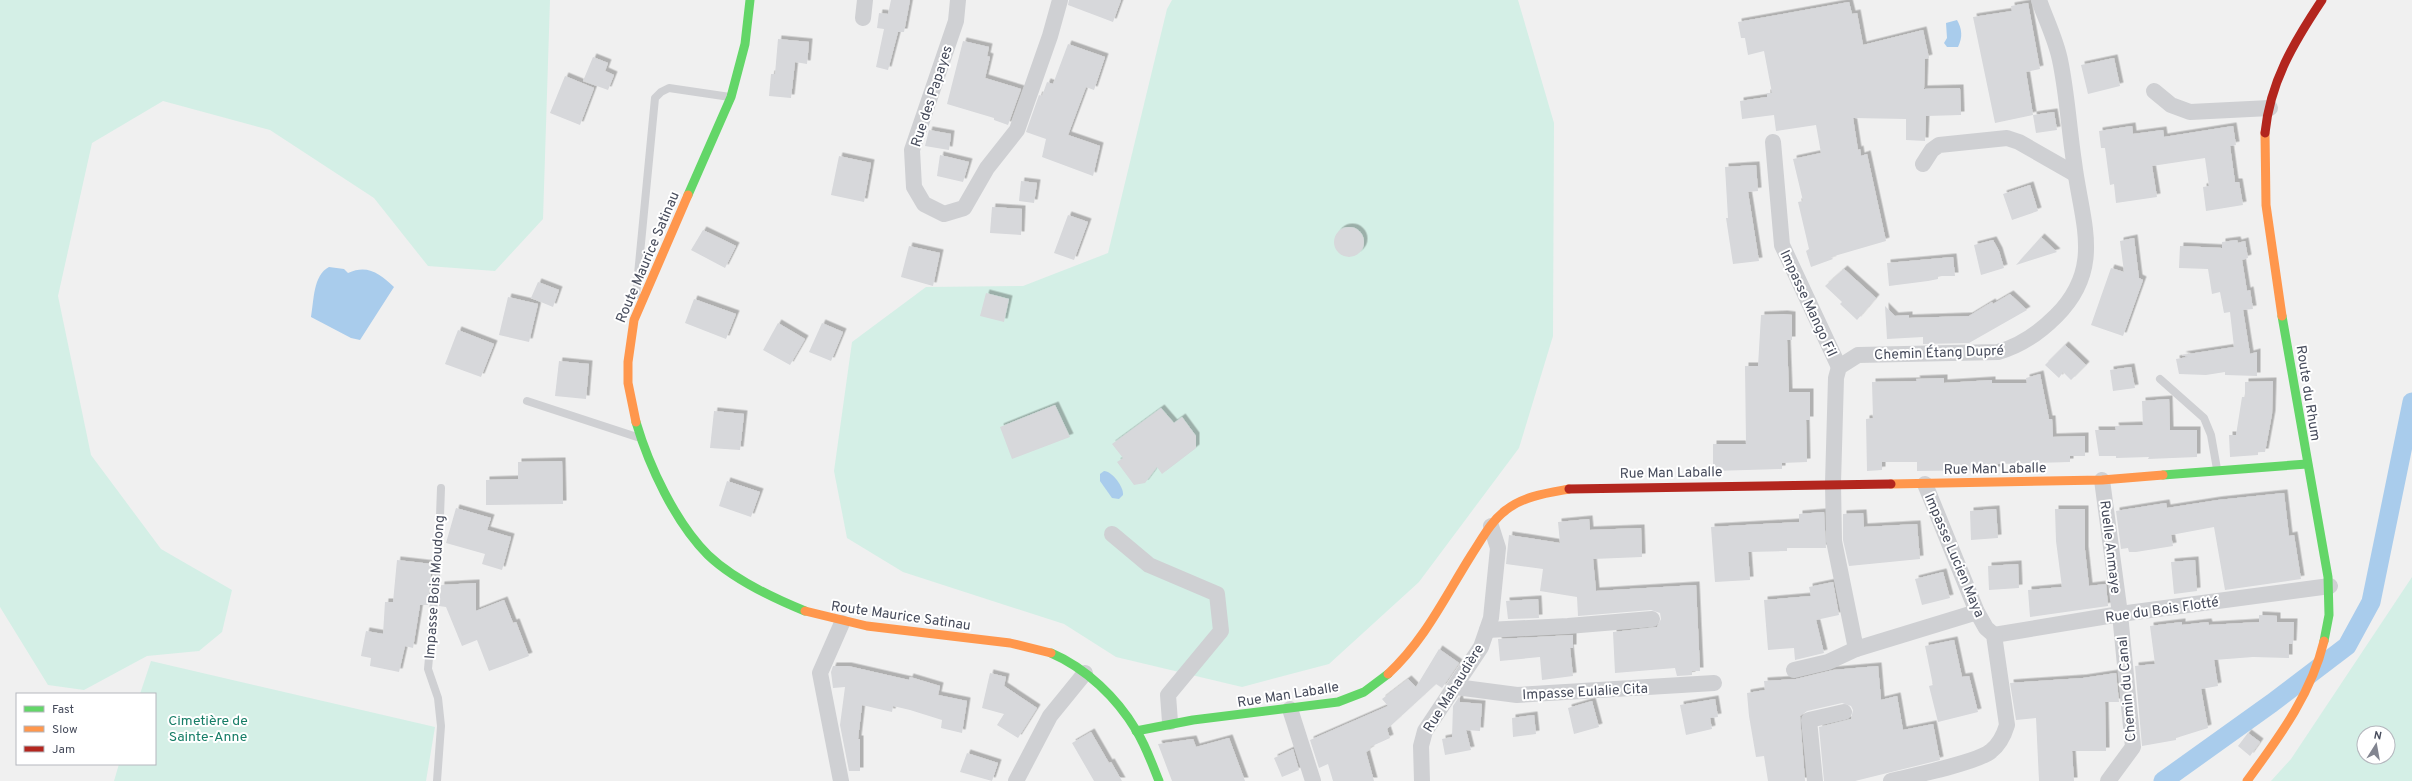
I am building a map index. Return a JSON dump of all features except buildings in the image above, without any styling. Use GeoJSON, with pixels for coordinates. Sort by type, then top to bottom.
{"type":"FeatureCollection","features":[{"type":"Feature","properties":{"kind":"street","name":"Route Maurice Satinau"},"geometry":{"type":"LineString","coordinates":[[750,0],[745,44],[731,97],[634,320],[628,343],[627,371],[630,402],[652,467],[674,509],[708,555],[751,587],[812,615],[842,623],[900,632],[1032,645],[1064,659],[1095,680],[1136,731],[1159,781]]}},
{"type":"Feature","properties":{"kind":"street"},"geometry":{"type":"LineString","coordinates":[[862,18],[865,0]]}},
{"type":"Feature","properties":{"kind":"street","name":"Rue des Papayes"},"geometry":{"type":"LineString","coordinates":[[958,0],[956,21],[912,150],[914,187],[924,204],[944,214],[964,208],[987,168],[1017,130],[1050,36],[1060,0]]}},
{"type":"Feature","properties":{"kind":"street","name":"Chemin Étang Dupré"},"geometry":{"type":"LineString","coordinates":[[1839,367],[1858,355],[1998,352],[2011,348],[2049,323],[2069,304],[2085,268],[2086,230],[2075,174],[2060,60],[2039,0]]}},
{"type":"Feature","properties":{"kind":"street","name":"Route du Rhum"},"geometry":{"type":"LineString","coordinates":[[2247,781],[2293,718],[2309,690],[2326,633],[2330,586],[2307,464],[2266,215],[2264,142],[2273,91],[2296,37],[2322,0]]}},
{"type":"Feature","properties":{"kind":"street"},"geometry":{"type":"LineString","coordinates":[[2154,91],[2171,105],[2190,112],[2270,108]]}},
{"type":"Feature","properties":{"kind":"street"},"geometry":{"type":"LineString","coordinates":[[1923,164],[1932,150],[1939,145],[2007,138],[2019,142],[2075,174]]}},
{"type":"Feature","properties":{"kind":"street","name":"Impasse Mango Fil"},"geometry":{"type":"LineString","coordinates":[[1773,142],[1782,245],[1839,367]]}},
{"type":"Feature","properties":{"kind":"street"},"geometry":{"type":"LineString","coordinates":[[1839,367],[1836,378],[1833,482],[1834,541],[1856,649]]}},
{"type":"Feature","properties":{"kind":"street","name":"Rue Man Laballe"},"geometry":{"type":"LineString","coordinates":[[1136,731],[1170,722],[1332,704],[1363,694],[1389,676],[1413,650],[1463,567],[1491,526],[1509,508],[1536,494],[1576,488],[1833,482],[1924,484],[2102,480],[2307,464]]}},
{"type":"Feature","properties":{"kind":"street","name":"Ruelle Anmaye"},"geometry":{"type":"LineString","coordinates":[[2102,480],[2120,614]]}},
{"type":"Feature","properties":{"kind":"street","name":"Impasse Lucien Maya"},"geometry":{"type":"LineString","coordinates":[[1924,484],[1977,612],[1986,628],[1994,635]]}},
{"type":"Feature","properties":{"kind":"street","name":"Rue Mahaudière"},"geometry":{"type":"LineString","coordinates":[[1422,781],[1421,746],[1425,731],[1456,687],[1481,647],[1494,605],[1498,548],[1491,526]]}},
{"type":"Feature","properties":{"kind":"street"},"geometry":{"type":"LineString","coordinates":[[1112,534],[1149,565],[1218,594],[1221,631],[1168,695],[1170,722]]}},
{"type":"Feature","properties":{"kind":"street","name":"Rue du Bois Flotté"},"geometry":{"type":"LineString","coordinates":[[1994,635],[2120,614],[2330,586]]}},
{"type":"Feature","properties":{"kind":"street"},"geometry":{"type":"LineString","coordinates":[[1794,670],[1828,662],[1856,649],[1977,612]]}},
{"type":"Feature","properties":{"kind":"street","name":"Chemin du Canal"},"geometry":{"type":"LineString","coordinates":[[2108,781],[2133,747],[2120,614]]}},
{"type":"Feature","properties":{"kind":"street"},"geometry":{"type":"LineString","coordinates":[[1487,630],[1568,626],[1652,619]]}},
{"type":"Feature","properties":{"kind":"street"},"geometry":{"type":"LineString","coordinates":[[840,781],[820,673],[842,623]]}},
{"type":"Feature","properties":{"kind":"street"},"geometry":{"type":"LineString","coordinates":[[1891,781],[1982,757],[1999,743],[2004,735],[2007,725],[1994,635]]}},
{"type":"Feature","properties":{"kind":"street"},"geometry":{"type":"LineString","coordinates":[[1016,781],[1050,716],[1085,673]]}},
{"type":"Feature","properties":{"kind":"street","name":"Impasse Eulalie Cita"},"geometry":{"type":"LineString","coordinates":[[1456,687],[1517,695],[1714,683]]}},
{"type":"Feature","properties":{"kind":"street"},"geometry":{"type":"LineString","coordinates":[[1290,709],[1313,781]]}},
{"type":"Feature","properties":{"kind":"street"},"geometry":{"type":"LineString","coordinates":[[1815,781],[1809,720],[1844,712]]}},
{"type":"Feature","properties":{"kind":"lane"},"geometry":{"type":"LineString","coordinates":[[634,320],[655,98],[669,88],[731,97]]}},
{"type":"Feature","properties":{"kind":"lane"},"geometry":{"type":"LineString","coordinates":[[2160,379],[2169,385],[2204,418],[2211,435],[2218,471]]}},
{"type":"Feature","properties":{"kind":"lane"},"geometry":{"type":"LineString","coordinates":[[528,401],[641,438]]}},
{"type":"Feature","properties":{"kind":"lane","name":"Impasse Bois Moudong"},"geometry":{"type":"LineString","coordinates":[[437,781],[441,726],[438,698],[428,669],[439,544],[441,488]]}},
{"type":"Feature","properties":{"kind":"green space"},"geometry":{"type":"Polygon","coordinates":[[[0,0],[550,0],[543,219],[495,271],[428,266],[374,198],[270,130],[163,101],[92,143],[58,296],[91,455],[161,549],[232,590],[222,632],[199,651],[147,656],[84,690],[48,685],[0,607],[0,0]]]}},
{"type":"Feature","properties":{"kind":"green space"},"geometry":{"type":"Polygon","coordinates":[[[1172,0],[1518,0],[1554,123],[1553,336],[1519,448],[1419,582],[1329,664],[1242,687],[1116,657],[1064,624],[903,572],[847,538],[834,471],[852,342],[926,287],[1023,286],[1108,253],[1167,9],[1172,0]]]}},
{"type":"Feature","properties":{"kind":"green space"},"geometry":{"type":"Polygon","coordinates":[[[2412,577],[2412,781],[2271,781],[2291,759],[2412,577]]]}},
{"type":"Feature","properties":{"kind":"green space","name":"Cimetière de Sainte-Anne"},"geometry":{"type":"Polygon","coordinates":[[[151,661],[435,727],[426,781],[114,781],[119,765],[156,765],[156,693],[140,693],[151,661]]]}},
{"type":"Feature","properties":{"kind":"water"},"geometry":{"type":"Polygon","coordinates":[[[1957,20],[1961,33],[1960,43],[1958,47],[1947,47],[1944,43],[1947,38],[1946,23],[1957,20]]]}},
{"type":"Feature","properties":{"kind":"water"},"geometry":{"type":"Polygon","coordinates":[[[329,267],[344,269],[348,273],[355,270],[368,270],[379,274],[394,287],[360,340],[351,338],[311,317],[317,282],[324,271],[329,267]]]}},
{"type":"Feature","properties":{"kind":"water"},"geometry":{"type":"Polygon","coordinates":[[[1104,471],[1114,476],[1120,484],[1123,495],[1119,499],[1112,498],[1100,481],[1100,474],[1104,471]]]}},
{"type":"Feature","properties":{"kind":"waterway"},"geometry":{"type":"LineString","coordinates":[[2163,781],[2272,703],[2347,646],[2371,602],[2412,402]]}},
{"type":"Feature","properties":{"kind":"traffic: fast"},"geometry":{"type":"LineString","coordinates":[[688,195],[731,97],[745,44],[750,0]]}},
{"type":"Feature","properties":{"kind":"traffic: fast"},"geometry":{"type":"LineString","coordinates":[[2282,316],[2328,577],[2329,615],[2324,641]]}},
{"type":"Feature","properties":{"kind":"traffic: fast"},"geometry":{"type":"LineString","coordinates":[[636,422],[648,457],[664,493],[696,542],[718,564],[741,580],[767,594],[805,611]]}},
{"type":"Feature","properties":{"kind":"traffic: fast"},"geometry":{"type":"LineString","coordinates":[[2163,475],[2307,464]]}},
{"type":"Feature","properties":{"kind":"traffic: fast"},"geometry":{"type":"LineString","coordinates":[[1051,653],[1064,659],[1100,685],[1120,707],[1140,736],[1159,781]]}},
{"type":"Feature","properties":{"kind":"traffic: fast"},"geometry":{"type":"LineString","coordinates":[[1136,731],[1193,720],[1338,702],[1364,692],[1388,674]]}},
{"type":"Feature","properties":{"kind":"traffic: slow"},"geometry":{"type":"LineString","coordinates":[[2265,133],[2266,205],[2282,316]]}},
{"type":"Feature","properties":{"kind":"traffic: slow"},"geometry":{"type":"LineString","coordinates":[[636,422],[628,383],[628,362],[634,320],[688,195]]}},
{"type":"Feature","properties":{"kind":"traffic: slow"},"geometry":{"type":"LineString","coordinates":[[1891,484],[2102,480],[2163,475]]}},
{"type":"Feature","properties":{"kind":"traffic: slow"},"geometry":{"type":"LineString","coordinates":[[1388,674],[1401,661],[1424,632],[1483,536],[1496,519],[1520,501],[1569,489]]}},
{"type":"Feature","properties":{"kind":"traffic: slow"},"geometry":{"type":"LineString","coordinates":[[805,611],[867,626],[1010,643],[1051,653]]}},
{"type":"Feature","properties":{"kind":"traffic: slow"},"geometry":{"type":"LineString","coordinates":[[2247,781],[2293,715],[2311,679],[2324,641]]}},
{"type":"Feature","properties":{"kind":"traffic: jam"},"geometry":{"type":"LineString","coordinates":[[2265,133],[2272,97],[2285,63],[2302,31],[2322,0]]}},
{"type":"Feature","properties":{"kind":"traffic: jam"},"geometry":{"type":"LineString","coordinates":[[1569,489],[1891,484]]}}]}
